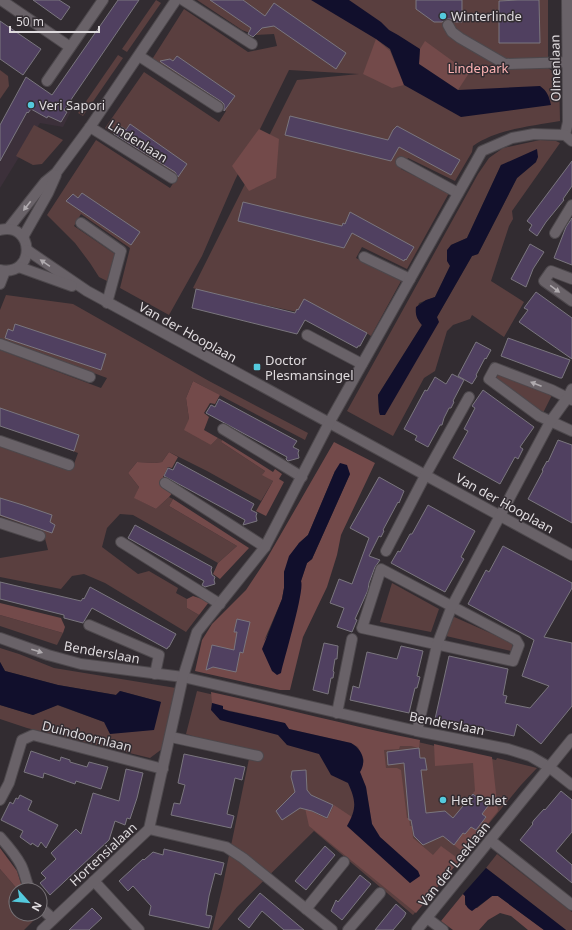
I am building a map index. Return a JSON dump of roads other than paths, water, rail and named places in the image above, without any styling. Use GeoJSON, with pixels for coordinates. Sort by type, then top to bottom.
{"type":"FeatureCollection","features":[{"type":"Feature","properties":{"kind":"street"},"geometry":{"type":"LineString","coordinates":[[1,0],[70,46]]}},
{"type":"Feature","properties":{"kind":"street"},"geometry":{"type":"LineString","coordinates":[[47,81],[103,0]]}},
{"type":"Feature","properties":{"kind":"street","name":"Lindenlaan"},"geometry":{"type":"LineString","coordinates":[[4,229],[45,182],[56,173],[90,127],[176,0]]}},
{"type":"Feature","properties":{"kind":"street"},"geometry":{"type":"LineString","coordinates":[[183,0],[252,44]]}},
{"type":"Feature","properties":{"kind":"street","name":"Olmenlaan"},"geometry":{"type":"LineString","coordinates":[[567,0],[570,62],[568,138]]}},
{"type":"Feature","properties":{"kind":"street"},"geometry":{"type":"LineString","coordinates":[[448,25],[452,32],[460,38],[505,64],[570,62]]}},
{"type":"Feature","properties":{"kind":"street"},"geometry":{"type":"LineString","coordinates":[[139,56],[218,107]]}},
{"type":"Feature","properties":{"kind":"street","name":"Lindenlaan"},"geometry":{"type":"LineString","coordinates":[[90,127],[172,178]]}},
{"type":"Feature","properties":{"kind":"street"},"geometry":{"type":"LineString","coordinates":[[183,677],[197,632],[265,547],[329,423],[482,151],[512,138],[534,134],[568,138]]}},
{"type":"Feature","properties":{"kind":"street"},"geometry":{"type":"LineString","coordinates":[[401,162],[458,193]]}},
{"type":"Feature","properties":{"kind":"street","name":"Lindenlaan"},"geometry":{"type":"LineString","coordinates":[[23,237],[48,193],[56,173]]}},
{"type":"Feature","properties":{"kind":"street"},"geometry":{"type":"LineString","coordinates":[[555,233],[572,205]]}},
{"type":"Feature","properties":{"kind":"street"},"geometry":{"type":"LineString","coordinates":[[81,223],[121,251],[107,303]]}},
{"type":"Feature","properties":{"kind":"street"},"geometry":{"type":"LineString","coordinates":[[0,284],[3,270],[12,270],[19,267],[28,250],[23,237],[16,231],[4,229]]}},
{"type":"Feature","properties":{"kind":"street","name":"Van der Hooplaan"},"geometry":{"type":"LineString","coordinates":[[28,250],[107,303],[426,474],[572,555]]}},
{"type":"Feature","properties":{"kind":"street"},"geometry":{"type":"LineString","coordinates":[[364,257],[410,279]]}},
{"type":"Feature","properties":{"kind":"street","name":"Van der Hooplaan"},"geometry":{"type":"LineString","coordinates":[[19,267],[87,291]]}},
{"type":"Feature","properties":{"kind":"street"},"geometry":{"type":"LineString","coordinates":[[572,279],[551,271],[544,281],[572,301]]}},
{"type":"Feature","properties":{"kind":"street"},"geometry":{"type":"LineString","coordinates":[[307,335],[362,364]]}},
{"type":"Feature","properties":{"kind":"street"},"geometry":{"type":"LineString","coordinates":[[0,344],[90,377]]}},
{"type":"Feature","properties":{"kind":"street"},"geometry":{"type":"LineString","coordinates":[[417,731],[437,645],[452,606],[499,515],[550,422],[571,396],[494,368],[489,379],[539,416],[550,422],[572,431]]}},
{"type":"Feature","properties":{"kind":"street"},"geometry":{"type":"LineString","coordinates":[[386,551],[426,474],[469,397]]}},
{"type":"Feature","properties":{"kind":"street"},"geometry":{"type":"LineString","coordinates":[[224,429],[302,477]]}},
{"type":"Feature","properties":{"kind":"street"},"geometry":{"type":"LineString","coordinates":[[0,441],[69,465]]}},
{"type":"Feature","properties":{"kind":"street"},"geometry":{"type":"LineString","coordinates":[[165,483],[265,547]]}},
{"type":"Feature","properties":{"kind":"street"},"geometry":{"type":"LineString","coordinates":[[0,523],[40,536]]}},
{"type":"Feature","properties":{"kind":"street"},"geometry":{"type":"LineString","coordinates":[[121,542],[220,604]]}},
{"type":"Feature","properties":{"kind":"street"},"geometry":{"type":"LineString","coordinates":[[381,569],[516,640],[519,645],[513,661],[437,645],[362,628],[381,569]]}},
{"type":"Feature","properties":{"kind":"street","name":"Benderslaan"},"geometry":{"type":"LineString","coordinates":[[89,625],[159,655],[155,674]]}},
{"type":"Feature","properties":{"kind":"street","name":"Benderslaan"},"geometry":{"type":"LineString","coordinates":[[0,638],[48,655],[81,664],[183,677],[417,731],[508,749],[530,756],[549,767],[572,785]]}},
{"type":"Feature","properties":{"kind":"street"},"geometry":{"type":"LineString","coordinates":[[338,713],[352,639]]}},
{"type":"Feature","properties":{"kind":"street","name":"Hortensialaan"},"geometry":{"type":"LineString","coordinates":[[42,930],[149,829],[183,677]]}},
{"type":"Feature","properties":{"kind":"street","name":"Duindoornlaan"},"geometry":{"type":"LineString","coordinates":[[0,800],[8,783],[22,740],[33,735],[163,768]]}},
{"type":"Feature","properties":{"kind":"street"},"geometry":{"type":"LineString","coordinates":[[170,737],[258,756]]}},
{"type":"Feature","properties":{"kind":"street","name":"Van der Leeklaan"},"geometry":{"type":"LineString","coordinates":[[417,930],[572,739]]}},
{"type":"Feature","properties":{"kind":"street"},"geometry":{"type":"LineString","coordinates":[[149,829],[226,847],[243,858],[332,930]]}},
{"type":"Feature","properties":{"kind":"street"},"geometry":{"type":"LineString","coordinates":[[0,837],[22,866],[26,882]]}},
{"type":"Feature","properties":{"kind":"street"},"geometry":{"type":"LineString","coordinates":[[490,840],[572,905]]}},
{"type":"Feature","properties":{"kind":"street"},"geometry":{"type":"LineString","coordinates":[[306,909],[344,862]]}},
{"type":"Feature","properties":{"kind":"street"},"geometry":{"type":"LineString","coordinates":[[94,881],[139,930]]}},
{"type":"Feature","properties":{"kind":"street"},"geometry":{"type":"LineString","coordinates":[[348,930],[380,893]]}},
{"type":"Feature","properties":{"kind":"street"},"geometry":{"type":"LineString","coordinates":[[48,914],[53,919]]}},
{"type":"Feature","properties":{"kind":"street"},"geometry":{"type":"LineString","coordinates":[[427,918],[443,930]]}},
{"type":"Feature","properties":{"kind":"place","name":"Winterlinde"},"geometry":{"type":"Point","coordinates":[443,16]}},
{"type":"Feature","properties":{"kind":"place","name":"Veri Sapori"},"geometry":{"type":"Point","coordinates":[31,105]}},
{"type":"Feature","properties":{"kind":"place","name":"Doctor Plesmansingel"},"geometry":{"type":"Point","coordinates":[257,367]}},
{"type":"Feature","properties":{"kind":"place","name":"Het Palet"},"geometry":{"type":"Point","coordinates":[443,800]}},
{"type":"Feature","properties":{"kind":"park label","name":"Lindepark"},"geometry":{"type":"Point","coordinates":[478,68]}}]}
